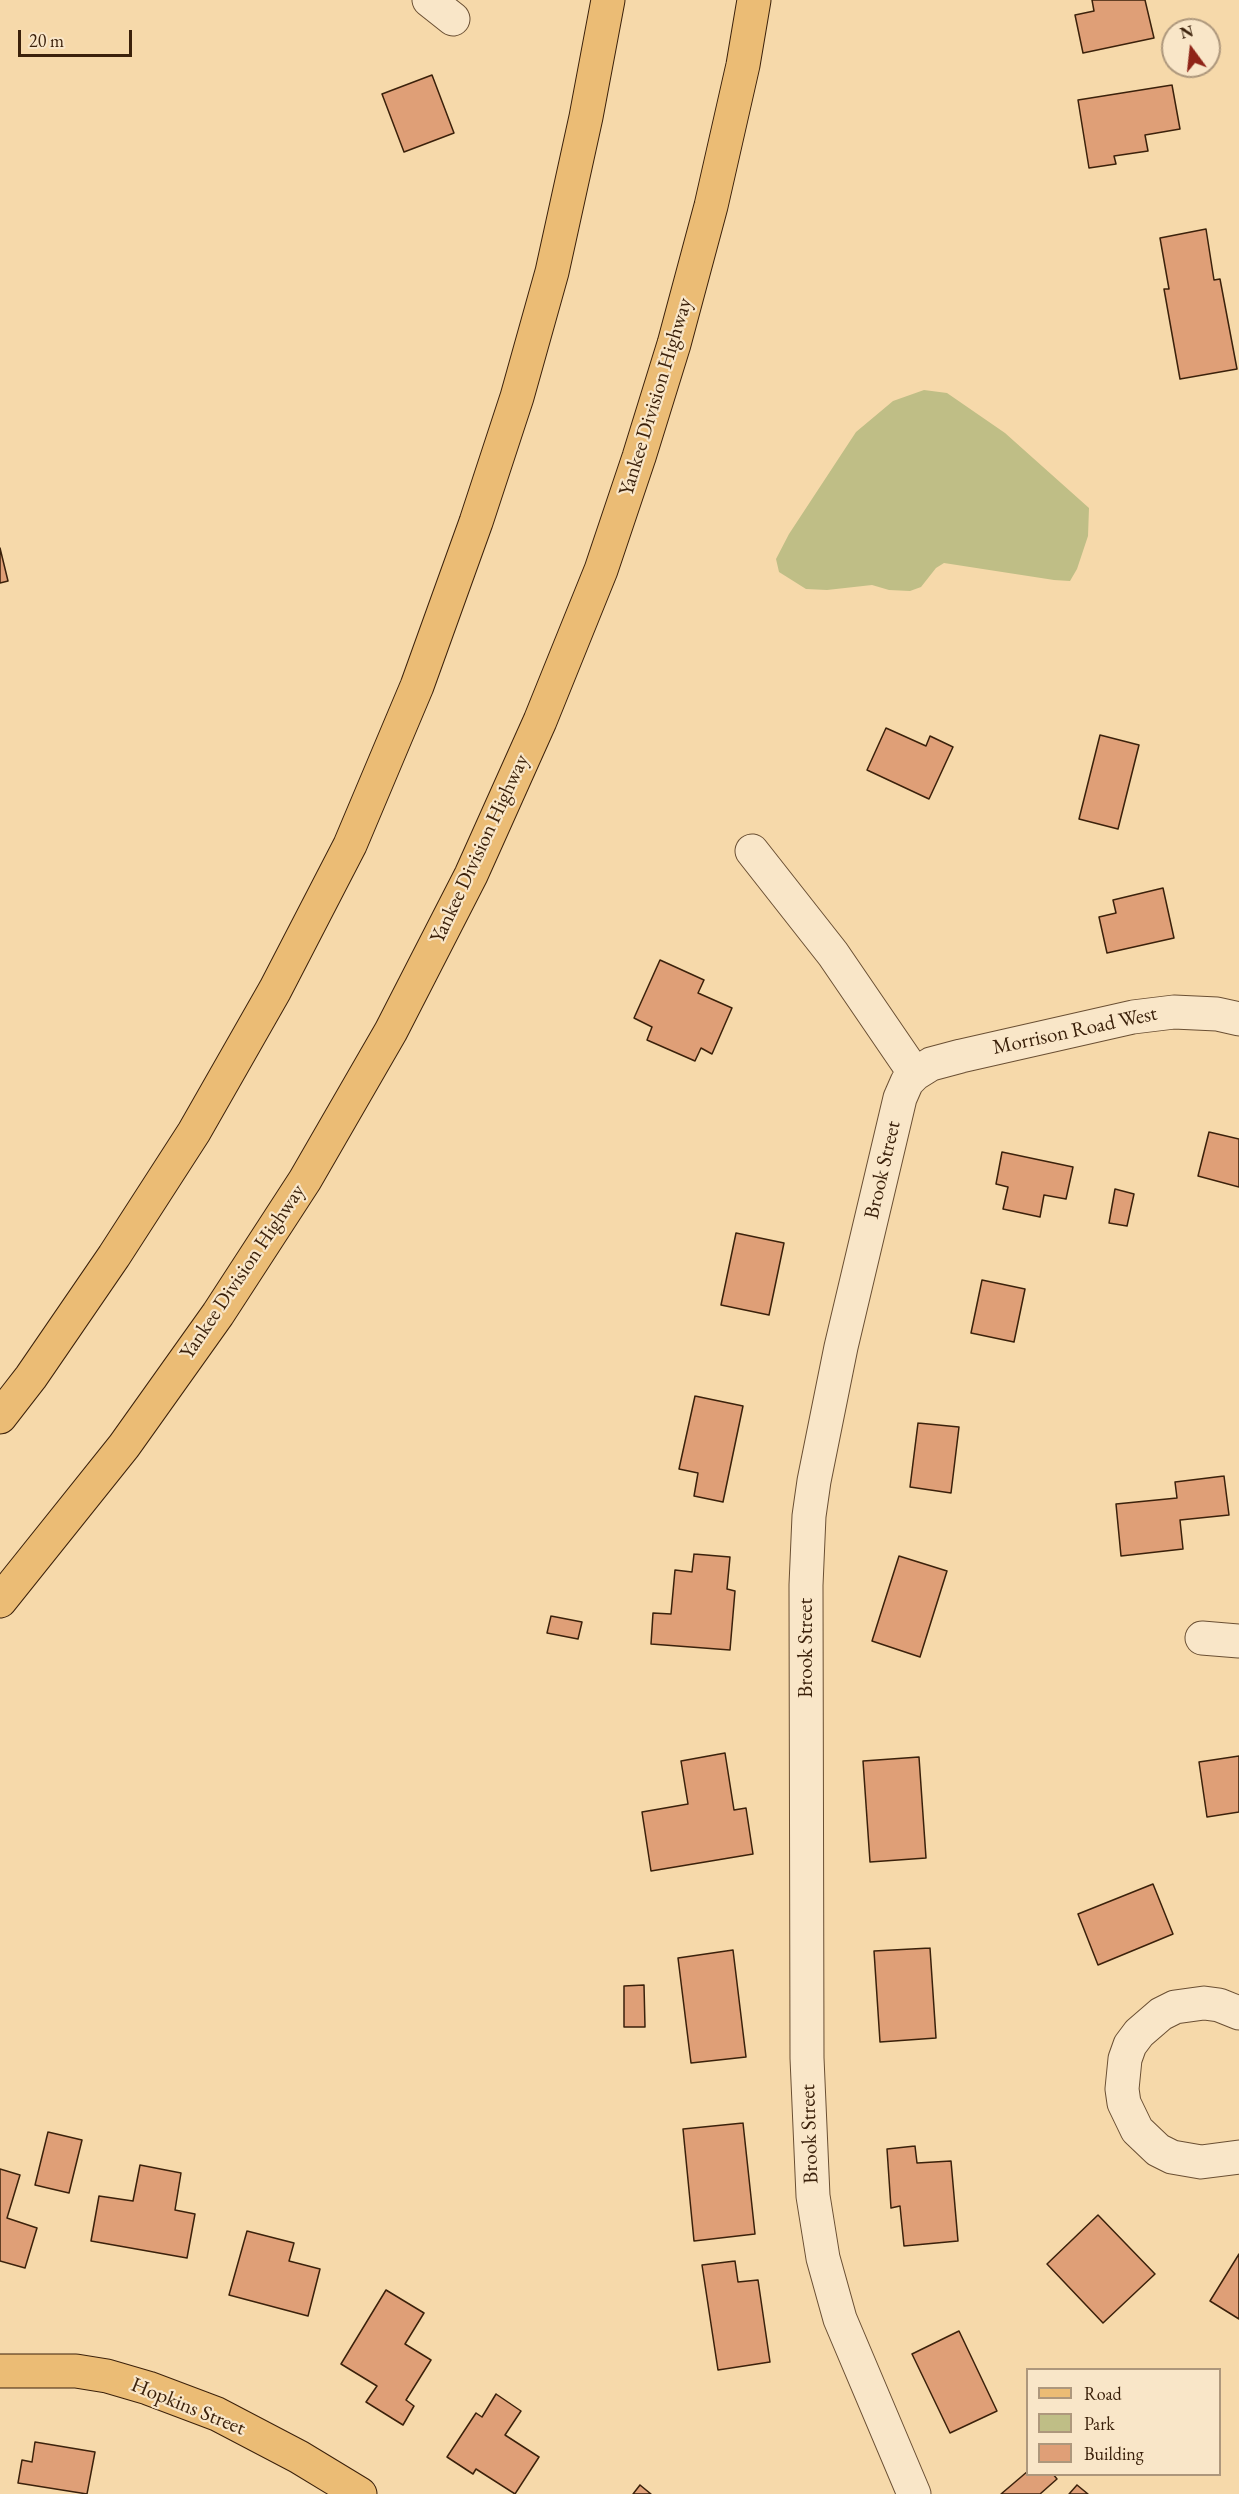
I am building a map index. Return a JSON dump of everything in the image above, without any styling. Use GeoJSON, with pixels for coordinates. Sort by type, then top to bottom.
{"type":"FeatureCollection","features":[{"type":"Feature","properties":{"kind":"main road"},"geometry":{"type":"LineString","coordinates":[[0,1418],[114,1256],[194,1132],[275,990],[350,845],[417,686],[476,522],[517,398],[554,261],[586,117],[608,0]]}},
{"type":"Feature","properties":{"kind":"main road","name":"Yankee Division Highway"},"geometry":{"type":"LineString","coordinates":[[0,1601],[124,1446],[224,1305],[304,1180],[385,1041],[471,875],[540,721],[601,570],[639,458],[674,344],[711,206],[743,65],[754,0]]}},
{"type":"Feature","properties":{"kind":"main road","name":"Hopkins Street"},"geometry":{"type":"LineString","coordinates":[[0,2371],[44,2369],[76,2371],[107,2376],[148,2388],[217,2414],[299,2457],[360,2494]]}},
{"type":"Feature","properties":{"kind":"street"},"geometry":{"type":"LineString","coordinates":[[752,851],[833,954],[915,1074]]}},
{"type":"Feature","properties":{"kind":"street","name":"Morrison Road West"},"geometry":{"type":"LineString","coordinates":[[915,1074],[931,1064],[961,1056],[1133,1017],[1174,1012],[1217,1014],[1239,1019]]}},
{"type":"Feature","properties":{"kind":"street","name":"Brook Street"},"geometry":{"type":"LineString","coordinates":[[914,2494],[840,2319],[823,2258],[813,2196],[807,2058],[806,1585],[809,1516],[838,1358],[900,1098],[907,1082],[915,1074]]}},
{"type":"Feature","properties":{"kind":"street"},"geometry":{"type":"LineString","coordinates":[[1202,1638],[1239,1641]]}},
{"type":"Feature","properties":{"kind":"street"},"geometry":{"type":"LineString","coordinates":[[1239,2013],[1219,2005],[1204,2003],[1175,2007],[1161,2014],[1139,2033],[1130,2045],[1123,2067],[1122,2089],[1127,2110],[1137,2130],[1158,2150],[1179,2159],[1201,2163],[1239,2157]]}},
{"type":"Feature","properties":{"kind":"green space"},"geometry":{"type":"Polygon","coordinates":[[[924,390],[947,393],[1005,433],[1089,508],[1088,536],[1077,569],[1070,581],[944,563],[936,568],[921,587],[910,591],[889,590],[872,585],[827,590],[806,589],[779,572],[776,559],[789,534],[856,432],[893,401],[924,390]]]}},
{"type":"Feature","properties":{"kind":"building"},"geometry":{"type":"Polygon","coordinates":[[[1092,0],[1145,0],[1154,38],[1083,53],[1075,15],[1094,11],[1092,0]]]}},
{"type":"Feature","properties":{"kind":"building"},"geometry":{"type":"Polygon","coordinates":[[[432,75],[454,133],[404,152],[382,94],[432,75]]]}},
{"type":"Feature","properties":{"kind":"building"},"geometry":{"type":"Polygon","coordinates":[[[1172,85],[1180,129],[1145,135],[1148,151],[1114,156],[1116,164],[1089,168],[1078,100],[1172,85]]]}},
{"type":"Feature","properties":{"kind":"building"},"geometry":{"type":"Polygon","coordinates":[[[1206,229],[1214,280],[1220,279],[1237,369],[1180,379],[1164,289],[1169,289],[1160,238],[1206,229]]]}},
{"type":"Feature","properties":{"kind":"building"},"geometry":{"type":"Polygon","coordinates":[[[0,548],[8,581],[0,583],[0,548]]]}},
{"type":"Feature","properties":{"kind":"building"},"geometry":{"type":"Polygon","coordinates":[[[886,728],[926,746],[930,736],[953,747],[929,799],[867,770],[886,728]]]}},
{"type":"Feature","properties":{"kind":"building"},"geometry":{"type":"Polygon","coordinates":[[[1100,735],[1139,745],[1118,829],[1079,819],[1100,735]]]}},
{"type":"Feature","properties":{"kind":"building"},"geometry":{"type":"Polygon","coordinates":[[[1163,888],[1174,938],[1107,953],[1099,917],[1116,913],[1113,900],[1163,888]]]}},
{"type":"Feature","properties":{"kind":"building"},"geometry":{"type":"Polygon","coordinates":[[[660,960],[704,980],[698,993],[732,1008],[712,1054],[701,1048],[695,1061],[647,1040],[652,1027],[634,1018],[660,960]]]}},
{"type":"Feature","properties":{"kind":"building"},"geometry":{"type":"Polygon","coordinates":[[[1209,1132],[1239,1139],[1239,1187],[1198,1176],[1209,1132]]]}},
{"type":"Feature","properties":{"kind":"building"},"geometry":{"type":"Polygon","coordinates":[[[1002,1152],[1073,1167],[1066,1199],[1044,1195],[1040,1217],[1003,1209],[1008,1187],[996,1184],[1002,1152]]]}},
{"type":"Feature","properties":{"kind":"building"},"geometry":{"type":"Polygon","coordinates":[[[1115,1189],[1134,1194],[1127,1226],[1109,1223],[1115,1189]]]}},
{"type":"Feature","properties":{"kind":"building"},"geometry":{"type":"Polygon","coordinates":[[[736,1233],[784,1243],[769,1315],[721,1305],[736,1233]]]}},
{"type":"Feature","properties":{"kind":"building"},"geometry":{"type":"Polygon","coordinates":[[[982,1280],[1025,1289],[1014,1342],[971,1333],[982,1280]]]}},
{"type":"Feature","properties":{"kind":"building"},"geometry":{"type":"Polygon","coordinates":[[[695,1396],[743,1406],[723,1502],[694,1496],[698,1473],[679,1469],[695,1396]]]}},
{"type":"Feature","properties":{"kind":"building"},"geometry":{"type":"Polygon","coordinates":[[[918,1423],[959,1427],[951,1493],[910,1487],[918,1423]]]}},
{"type":"Feature","properties":{"kind":"building"},"geometry":{"type":"Polygon","coordinates":[[[1224,1476],[1229,1515],[1180,1520],[1183,1549],[1121,1556],[1116,1504],[1177,1498],[1175,1482],[1224,1476]]]}},
{"type":"Feature","properties":{"kind":"building"},"geometry":{"type":"Polygon","coordinates":[[[694,1554],[730,1557],[727,1589],[735,1591],[730,1650],[651,1644],[653,1613],[671,1614],[675,1570],[692,1572],[694,1554]]]}},
{"type":"Feature","properties":{"kind":"building"},"geometry":{"type":"Polygon","coordinates":[[[899,1556],[947,1571],[920,1657],[872,1641],[899,1556]]]}},
{"type":"Feature","properties":{"kind":"building"},"geometry":{"type":"Polygon","coordinates":[[[551,1616],[582,1622],[578,1639],[547,1633],[551,1616]]]}},
{"type":"Feature","properties":{"kind":"building"},"geometry":{"type":"Polygon","coordinates":[[[725,1753],[734,1810],[746,1808],[753,1854],[651,1871],[642,1812],[688,1804],[681,1761],[725,1753]]]}},
{"type":"Feature","properties":{"kind":"building"},"geometry":{"type":"Polygon","coordinates":[[[1239,1756],[1239,1812],[1207,1817],[1199,1762],[1239,1756]]]}},
{"type":"Feature","properties":{"kind":"building"},"geometry":{"type":"Polygon","coordinates":[[[919,1757],[926,1858],[870,1862],[863,1761],[919,1757]]]}},
{"type":"Feature","properties":{"kind":"building"},"geometry":{"type":"Polygon","coordinates":[[[1153,1884],[1173,1934],[1098,1965],[1078,1914],[1153,1884]]]}},
{"type":"Feature","properties":{"kind":"building"},"geometry":{"type":"Polygon","coordinates":[[[930,1948],[936,2038],[880,2042],[874,1951],[930,1948]]]}},
{"type":"Feature","properties":{"kind":"building"},"geometry":{"type":"Polygon","coordinates":[[[733,1950],[746,2057],[691,2063],[678,1958],[733,1950]]]}},
{"type":"Feature","properties":{"kind":"building"},"geometry":{"type":"Polygon","coordinates":[[[644,1985],[645,2027],[624,2027],[624,1986],[644,1985]]]}},
{"type":"Feature","properties":{"kind":"building"},"geometry":{"type":"Polygon","coordinates":[[[743,2123],[755,2234],[694,2241],[683,2129],[743,2123]]]}},
{"type":"Feature","properties":{"kind":"building"},"geometry":{"type":"Polygon","coordinates":[[[48,2132],[82,2140],[69,2193],[35,2185],[48,2132]]]}},
{"type":"Feature","properties":{"kind":"building"},"geometry":{"type":"Polygon","coordinates":[[[915,2146],[917,2163],[951,2161],[958,2241],[904,2246],[900,2206],[891,2208],[887,2149],[915,2146]]]}},
{"type":"Feature","properties":{"kind":"building"},"geometry":{"type":"Polygon","coordinates":[[[140,2165],[181,2173],[175,2210],[195,2214],[187,2258],[91,2241],[99,2196],[133,2201],[140,2165]]]}},
{"type":"Feature","properties":{"kind":"building"},"geometry":{"type":"Polygon","coordinates":[[[0,2169],[20,2175],[7,2218],[37,2228],[25,2268],[0,2261],[0,2169]]]}},
{"type":"Feature","properties":{"kind":"building"},"geometry":{"type":"Polygon","coordinates":[[[1098,2215],[1155,2274],[1103,2323],[1047,2264],[1098,2215]]]}},
{"type":"Feature","properties":{"kind":"building"},"geometry":{"type":"Polygon","coordinates":[[[247,2231],[294,2243],[289,2261],[320,2269],[308,2316],[229,2295],[247,2231]]]}},
{"type":"Feature","properties":{"kind":"building"},"geometry":{"type":"Polygon","coordinates":[[[1239,2254],[1239,2319],[1210,2301],[1239,2254]]]}},
{"type":"Feature","properties":{"kind":"building"},"geometry":{"type":"Polygon","coordinates":[[[735,2261],[738,2282],[758,2280],[770,2362],[718,2370],[702,2265],[735,2261]]]}},
{"type":"Feature","properties":{"kind":"building"},"geometry":{"type":"Polygon","coordinates":[[[386,2290],[424,2313],[405,2344],[431,2360],[406,2400],[414,2406],[403,2425],[366,2402],[377,2386],[341,2364],[386,2290]]]}},
{"type":"Feature","properties":{"kind":"building"},"geometry":{"type":"Polygon","coordinates":[[[959,2331],[997,2411],[950,2433],[912,2354],[959,2331]]]}},
{"type":"Feature","properties":{"kind":"building"},"geometry":{"type":"Polygon","coordinates":[[[496,2394],[521,2411],[505,2435],[539,2457],[515,2494],[476,2469],[473,2474],[447,2457],[476,2413],[482,2417],[496,2394]]]}},
{"type":"Feature","properties":{"kind":"building"},"geometry":{"type":"Polygon","coordinates":[[[35,2442],[95,2452],[87,2494],[18,2483],[22,2460],[32,2462],[35,2442]]]}},
{"type":"Feature","properties":{"kind":"building"},"geometry":{"type":"Polygon","coordinates":[[[1026,2473],[1026,2476],[1055,2476],[1057,2479],[1040,2494],[1001,2494],[1026,2473]]]}},
{"type":"Feature","properties":{"kind":"building"},"geometry":{"type":"Polygon","coordinates":[[[640,2485],[651,2494],[633,2494],[640,2485]]]}},
{"type":"Feature","properties":{"kind":"building"},"geometry":{"type":"Polygon","coordinates":[[[1077,2485],[1088,2494],[1069,2494],[1077,2485]]]}}]}
